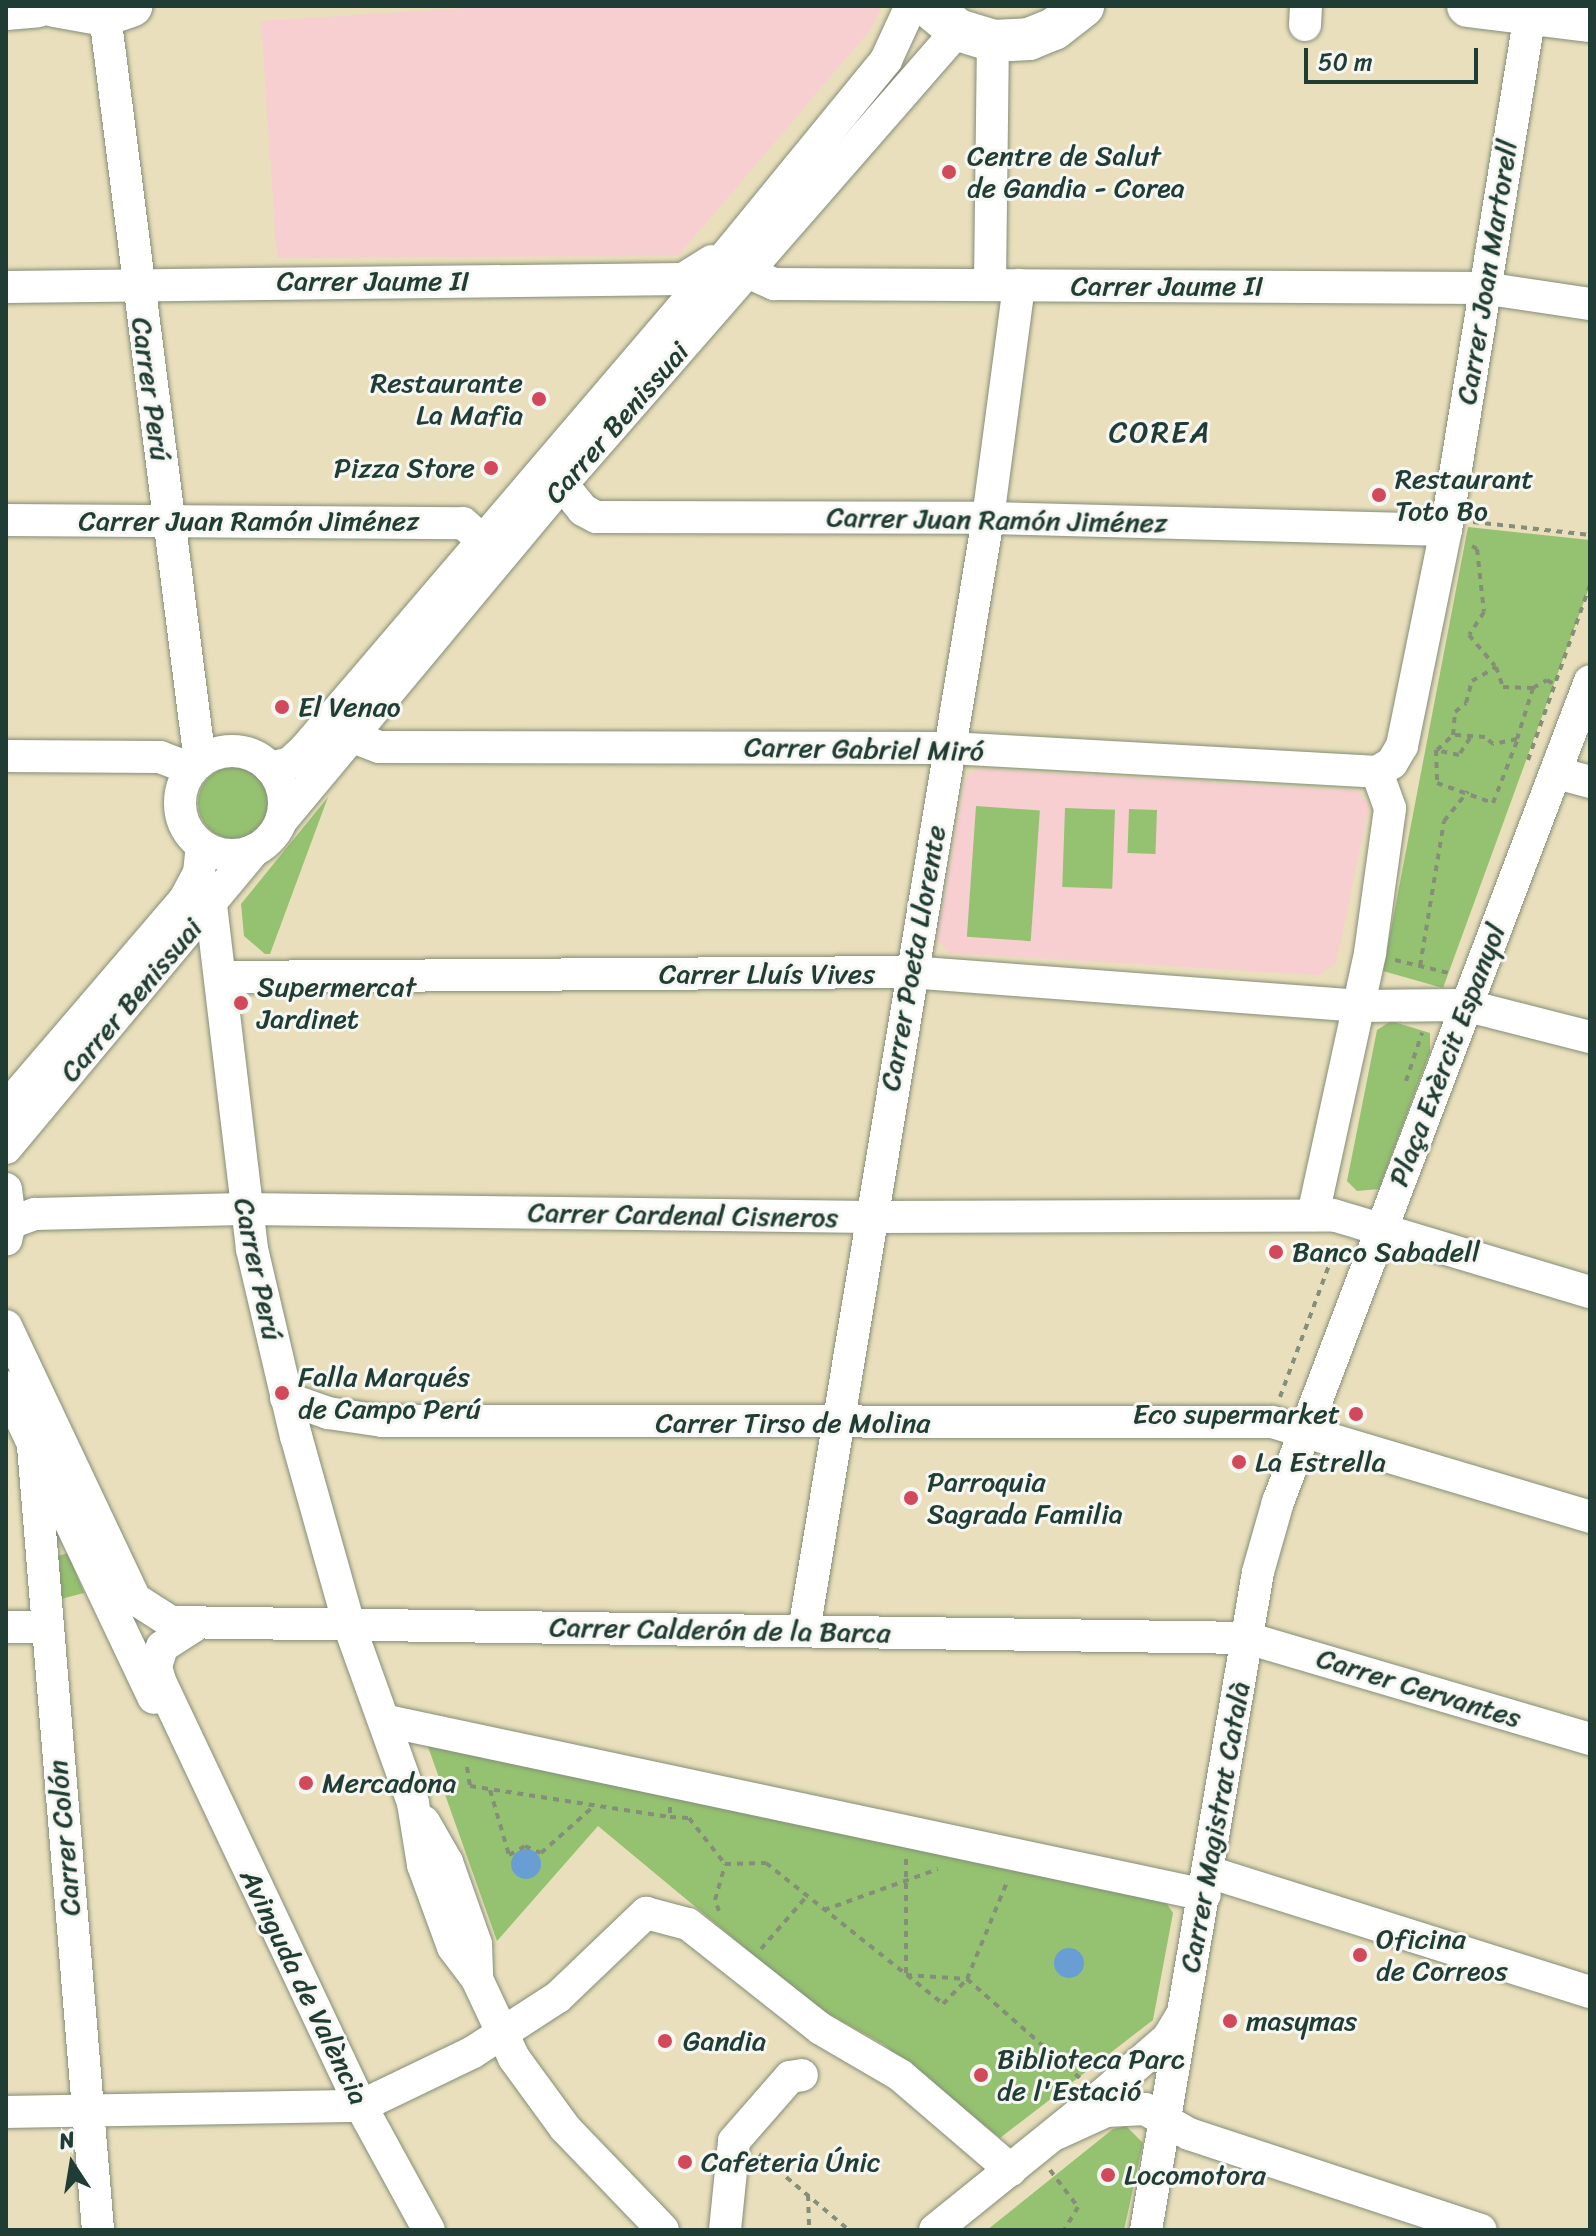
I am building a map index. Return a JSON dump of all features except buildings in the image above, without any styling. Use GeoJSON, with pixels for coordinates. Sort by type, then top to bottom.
{"type":"FeatureCollection","features":[{"type":"Feature","properties":{"kind":"main road"},"geometry":{"type":"LineString","coordinates":[[6,9],[38,6]]}},
{"type":"Feature","properties":{"kind":"main road"},"geometry":{"type":"LineString","coordinates":[[55,6],[118,10]]}},
{"type":"Feature","properties":{"kind":"main road"},"geometry":{"type":"LineString","coordinates":[[960,26],[1029,39],[1054,29],[1083,6]]}},
{"type":"Feature","properties":{"kind":"main road"},"geometry":{"type":"LineString","coordinates":[[1468,6],[1590,21]]}},
{"type":"Feature","properties":{"kind":"street","name":"Carrer Benissuai"},"geometry":{"type":"LineString","coordinates":[[281,821],[562,484],[739,260],[886,60],[911,6]]}},
{"type":"Feature","properties":{"kind":"street","name":"Carrer Perú"},"geometry":{"type":"LineString","coordinates":[[118,10],[137,282],[169,519],[196,766]]}},
{"type":"Feature","properties":{"kind":"street","name":"Carrer Joan Martorell"},"geometry":{"type":"LineString","coordinates":[[1447,524],[1530,14]]}},
{"type":"Feature","properties":{"kind":"street","name":"Carrer Benissuai"},"geometry":{"type":"LineString","coordinates":[[270,768],[290,763],[305,749],[484,542],[739,260],[960,26]]}},
{"type":"Feature","properties":{"kind":"street","name":"Carrer Poeta Llorente"},"geometry":{"type":"LineString","coordinates":[[804,1631],[909,972],[988,518],[1004,284],[960,26]]}},
{"type":"Feature","properties":{"kind":"street","name":"Carrer Jaume II"},"geometry":{"type":"LineString","coordinates":[[6,287],[137,282],[683,279],[739,260],[774,284],[1483,288],[1590,304]]}},
{"type":"Feature","properties":{"kind":"street","name":"Carrer Juan Ramón Jiménez"},"geometry":{"type":"LineString","coordinates":[[562,484],[575,503],[596,517],[1447,524]]}},
{"type":"Feature","properties":{"kind":"street","name":"Carrer Juan Ramón Jiménez"},"geometry":{"type":"LineString","coordinates":[[6,520],[463,523],[484,542]]}},
{"type":"Feature","properties":{"kind":"street"},"geometry":{"type":"LineString","coordinates":[[1313,1215],[1370,953],[1390,808],[1377,772],[1392,763],[1402,746],[1447,524]]}},
{"type":"Feature","properties":{"kind":"street","name":"Plaça Exèrcit Espanyol"},"geometry":{"type":"LineString","coordinates":[[1304,1430],[1369,1224],[1469,993],[1557,773],[1590,681]]}},
{"type":"Feature","properties":{"kind":"street","name":"Carrer Gabriel Miró"},"geometry":{"type":"LineString","coordinates":[[353,737],[379,747],[950,748],[1377,772]]}},
{"type":"Feature","properties":{"kind":"street"},"geometry":{"type":"LineString","coordinates":[[228,752],[258,758],[270,768],[282,793],[281,821],[254,850],[228,854],[202,846],[191,836],[180,810],[184,782],[196,766],[228,752]]}},
{"type":"Feature","properties":{"kind":"street"},"geometry":{"type":"LineString","coordinates":[[6,756],[160,757],[196,766]]}},
{"type":"Feature","properties":{"kind":"street"},"geometry":{"type":"LineString","coordinates":[[1557,773],[1590,782]]}},
{"type":"Feature","properties":{"kind":"street","name":"Carrer Benissuai"},"geometry":{"type":"LineString","coordinates":[[6,1108],[185,899],[199,873],[202,846]]}},
{"type":"Feature","properties":{"kind":"street","name":"Carrer Benissuai"},"geometry":{"type":"LineString","coordinates":[[6,1148],[254,850]]}},
{"type":"Feature","properties":{"kind":"street","name":"Carrer Perú"},"geometry":{"type":"LineString","coordinates":[[211,905],[222,977],[243,1209],[286,1398],[349,1625],[387,1721],[413,1803],[447,1862],[476,1944],[477,1979],[500,2031]]}},
{"type":"Feature","properties":{"kind":"street","name":"Carrer Lluís Vives"},"geometry":{"type":"LineString","coordinates":[[222,977],[909,972],[1358,1006],[1469,993],[1590,1037]]}},
{"type":"Feature","properties":{"kind":"street"},"geometry":{"type":"LineString","coordinates":[[6,1189],[8,1231]]}},
{"type":"Feature","properties":{"kind":"street","name":"Carrer Cardenal Cisneros"},"geometry":{"type":"LineString","coordinates":[[8,1231],[35,1214],[243,1209],[871,1217],[1313,1215],[1369,1224],[1590,1292]]}},
{"type":"Feature","properties":{"kind":"street"},"geometry":{"type":"LineString","coordinates":[[6,1326],[135,1599],[157,1615],[194,1626]]}},
{"type":"Feature","properties":{"kind":"street","name":"Avinguda de València"},"geometry":{"type":"LineString","coordinates":[[6,1387],[159,1707],[185,1742]]}},
{"type":"Feature","properties":{"kind":"street","name":"Carrer Tirso de Molina"},"geometry":{"type":"LineString","coordinates":[[286,1398],[328,1413],[382,1421],[1266,1421],[1590,1517]]}},
{"type":"Feature","properties":{"kind":"street","name":"Carrer Magistrat Català"},"geometry":{"type":"LineString","coordinates":[[1146,2230],[1247,1638],[1267,1539],[1304,1430]]}},
{"type":"Feature","properties":{"kind":"street","name":"Carrer Colón"},"geometry":{"type":"LineString","coordinates":[[33,1446],[98,2230]]}},
{"type":"Feature","properties":{"kind":"street","name":"Carrer Calderón de la Barca"},"geometry":{"type":"LineString","coordinates":[[194,1626],[349,1625],[1247,1638]]}},
{"type":"Feature","properties":{"kind":"street","name":"Avinguda de València"},"geometry":{"type":"LineString","coordinates":[[194,1626],[162,1647],[156,1667],[185,1742],[361,2106],[429,2230]]}},
{"type":"Feature","properties":{"kind":"street"},"geometry":{"type":"LineString","coordinates":[[6,1627],[47,1627]]}},
{"type":"Feature","properties":{"kind":"street","name":"Carrer Cervantes"},"geometry":{"type":"LineString","coordinates":[[1247,1638],[1590,1739]]}},
{"type":"Feature","properties":{"kind":"street"},"geometry":{"type":"LineString","coordinates":[[387,1721],[902,1831],[1010,1868],[1207,1884],[1590,1992]]}},
{"type":"Feature","properties":{"kind":"street"},"geometry":{"type":"LineString","coordinates":[[6,2112],[361,2106],[468,2055],[500,2031],[558,1997],[646,1913],[688,1924],[821,2029],[1035,2152]]}},
{"type":"Feature","properties":{"kind":"street"},"geometry":{"type":"LineString","coordinates":[[935,2230],[1035,2152],[1168,2038],[1183,2013]]}},
{"type":"Feature","properties":{"kind":"street"},"geometry":{"type":"LineString","coordinates":[[500,2031],[565,2128],[663,2230]]}},
{"type":"Feature","properties":{"kind":"street"},"geometry":{"type":"LineString","coordinates":[[725,2230],[738,2136],[790,2077],[802,2075]]}},
{"type":"Feature","properties":{"kind":"street"},"geometry":{"type":"LineString","coordinates":[[1035,2152],[1106,2111],[1145,2109],[1166,2123],[1481,2230]]}},
{"type":"Feature","properties":{"kind":"path"},"geometry":{"type":"LineString","coordinates":[[1447,524],[1590,535]]}},
{"type":"Feature","properties":{"kind":"path"},"geometry":{"type":"LineString","coordinates":[[1447,524],[1477,549],[1484,612],[1469,635],[1496,667],[1503,687],[1533,688],[1493,803],[1468,791],[1437,783],[1436,750],[1459,755],[1470,738]]}},
{"type":"Feature","properties":{"kind":"path"},"geometry":{"type":"LineString","coordinates":[[1496,667],[1472,681],[1466,703],[1455,712],[1453,735],[1485,737],[1493,744],[1517,739]]}},
{"type":"Feature","properties":{"kind":"path"},"geometry":{"type":"LineString","coordinates":[[1420,966],[1444,821],[1468,791]]}},
{"type":"Feature","properties":{"kind":"path"},"geometry":{"type":"LineString","coordinates":[[1370,953],[1420,966],[1469,993]]}},
{"type":"Feature","properties":{"kind":"path"},"geometry":{"type":"LineString","coordinates":[[461,1738],[470,1786],[689,1818],[725,1864]]}},
{"type":"Feature","properties":{"kind":"path"},"geometry":{"type":"LineString","coordinates":[[670,1782],[670,1817]]}},
{"type":"Feature","properties":{"kind":"path"},"geometry":{"type":"LineString","coordinates":[[489,1789],[509,1855],[525,1846],[541,1853],[595,1805]]}},
{"type":"Feature","properties":{"kind":"path"},"geometry":{"type":"LineString","coordinates":[[902,1831],[908,1877],[906,1975]]}},
{"type":"Feature","properties":{"kind":"path"},"geometry":{"type":"LineString","coordinates":[[725,1864],[766,1863],[943,2004],[967,1979],[1010,1868]]}},
{"type":"Feature","properties":{"kind":"path"},"geometry":{"type":"LineString","coordinates":[[725,1864],[715,1900],[729,1920]]}},
{"type":"Feature","properties":{"kind":"path"},"geometry":{"type":"LineString","coordinates":[[824,1910],[933,1868],[948,1871]]}},
{"type":"Feature","properties":{"kind":"path"},"geometry":{"type":"LineString","coordinates":[[993,1880],[1010,1868]]}},
{"type":"Feature","properties":{"kind":"path"},"geometry":{"type":"LineString","coordinates":[[751,1940],[762,1949],[807,1896]]}},
{"type":"Feature","properties":{"kind":"path"},"geometry":{"type":"LineString","coordinates":[[906,1975],[967,1979],[1101,2096]]}},
{"type":"Feature","properties":{"kind":"path"},"geometry":{"type":"LineString","coordinates":[[738,2136],[849,2230]]}},
{"type":"Feature","properties":{"kind":"path"},"geometry":{"type":"LineString","coordinates":[[1035,2152],[1078,2207],[1064,2230]]}},
{"type":"Feature","properties":{"kind":"path"},"geometry":{"type":"LineString","coordinates":[[808,2195],[809,2230]]}},
{"type":"Feature","properties":{"kind":"shaded area"},"geometry":{"type":"Polygon","coordinates":[[[497,6],[880,6],[880,10],[871,29],[678,256],[277,258],[261,21],[497,6]]]}},
{"type":"Feature","properties":{"kind":"shaded area"},"geometry":{"type":"Polygon","coordinates":[[[978,769],[1358,791],[1369,806],[1336,963],[1319,975],[949,953],[937,940],[966,777],[978,769]]]}},
{"type":"Feature","properties":{"kind":"green space"},"geometry":{"type":"Polygon","coordinates":[[[1468,527],[1590,540],[1590,585],[1443,988],[1383,971],[1468,527]]]}},
{"type":"Feature","properties":{"kind":"green space"},"geometry":{"type":"Polygon","coordinates":[[[241,767],[260,777],[268,789],[268,817],[260,829],[248,837],[227,839],[208,829],[200,817],[198,796],[208,777],[220,769],[241,767]]]}},
{"type":"Feature","properties":{"kind":"green space"},"geometry":{"type":"Polygon","coordinates":[[[328,797],[270,954],[265,954],[244,936],[241,904],[328,797]]]}},
{"type":"Feature","properties":{"kind":"green space"},"geometry":{"type":"Polygon","coordinates":[[[976,806],[1040,810],[1031,941],[967,937],[976,806]]]}},
{"type":"Feature","properties":{"kind":"green space"},"geometry":{"type":"Polygon","coordinates":[[[1065,808],[1115,810],[1112,889],[1062,887],[1065,808]]]}},
{"type":"Feature","properties":{"kind":"green space"},"geometry":{"type":"Polygon","coordinates":[[[1129,809],[1157,810],[1155,854],[1127,853],[1129,809]]]}},
{"type":"Feature","properties":{"kind":"green space"},"geometry":{"type":"Polygon","coordinates":[[[1391,1021],[1430,1033],[1430,1052],[1379,1189],[1357,1191],[1347,1181],[1377,1030],[1391,1021]]]}},
{"type":"Feature","properties":{"kind":"green space"},"geometry":{"type":"Polygon","coordinates":[[[68,1553],[84,1593],[57,1600],[54,1557],[68,1553]]]}},
{"type":"Feature","properties":{"kind":"green space"},"geometry":{"type":"Polygon","coordinates":[[[426,1741],[1163,1898],[1173,1913],[1153,2020],[1000,2138],[883,2044],[816,2007],[598,1826],[497,1941],[426,1741]]]}},
{"type":"Feature","properties":{"kind":"green space"},"geometry":{"type":"Polygon","coordinates":[[[1126,2126],[1143,2143],[1124,2230],[987,2230],[1113,2129],[1126,2126]]]}},
{"type":"Feature","properties":{"kind":"water"},"geometry":{"type":"Polygon","coordinates":[[[526,1849],[532,1850],[540,1858],[540,1870],[532,1878],[526,1879],[520,1878],[512,1870],[511,1864],[512,1858],[520,1850],[526,1849]]]}},
{"type":"Feature","properties":{"kind":"water"},"geometry":{"type":"Polygon","coordinates":[[[1069,1948],[1080,1952],[1084,1963],[1080,1974],[1069,1978],[1058,1974],[1054,1963],[1058,1952],[1069,1948]]]}},
{"type":"Feature","properties":{"kind":"place","name":"Centre de Salut de Gandia - Corea"},"geometry":{"type":"Point","coordinates":[949,172]}},
{"type":"Feature","properties":{"kind":"place","name":"Restaurante La Mafia"},"geometry":{"type":"Point","coordinates":[539,399]}},
{"type":"Feature","properties":{"kind":"place","name":"Pizza Store"},"geometry":{"type":"Point","coordinates":[491,468]}},
{"type":"Feature","properties":{"kind":"place","name":"Restaurant Toto Bo"},"geometry":{"type":"Point","coordinates":[1379,495]}},
{"type":"Feature","properties":{"kind":"place","name":"El Venao"},"geometry":{"type":"Point","coordinates":[282,707]}},
{"type":"Feature","properties":{"kind":"place","name":"Supermercat Jardinet"},"geometry":{"type":"Point","coordinates":[241,1003]}},
{"type":"Feature","properties":{"kind":"place","name":"Banco Sabadell"},"geometry":{"type":"Point","coordinates":[1276,1252]}},
{"type":"Feature","properties":{"kind":"place","name":"Falla Marqués de Campo Perú"},"geometry":{"type":"Point","coordinates":[282,1393]}},
{"type":"Feature","properties":{"kind":"place","name":"Eco supermarket"},"geometry":{"type":"Point","coordinates":[1356,1414]}},
{"type":"Feature","properties":{"kind":"place","name":"La Estrella"},"geometry":{"type":"Point","coordinates":[1239,1462]}},
{"type":"Feature","properties":{"kind":"place","name":"Parroquia Sagrada Familia"},"geometry":{"type":"Point","coordinates":[911,1498]}},
{"type":"Feature","properties":{"kind":"place","name":"Mercadona"},"geometry":{"type":"Point","coordinates":[306,1783]}},
{"type":"Feature","properties":{"kind":"place","name":"Oficina de Correos"},"geometry":{"type":"Point","coordinates":[1360,1955]}},
{"type":"Feature","properties":{"kind":"place","name":"masymas"},"geometry":{"type":"Point","coordinates":[1230,2021]}},
{"type":"Feature","properties":{"kind":"place","name":"Gandia"},"geometry":{"type":"Point","coordinates":[665,2041]}},
{"type":"Feature","properties":{"kind":"place","name":"Biblioteca Parc de l'Estació"},"geometry":{"type":"Point","coordinates":[981,2075]}},
{"type":"Feature","properties":{"kind":"place","name":"Cafeteria Únic"},"geometry":{"type":"Point","coordinates":[685,2162]}},
{"type":"Feature","properties":{"kind":"place","name":"Locomotora"},"geometry":{"type":"Point","coordinates":[1108,2175]}},
{"type":"Feature","properties":{"kind":"district","name":"COREA"},"geometry":{"type":"Point","coordinates":[1160,432]}}]}
